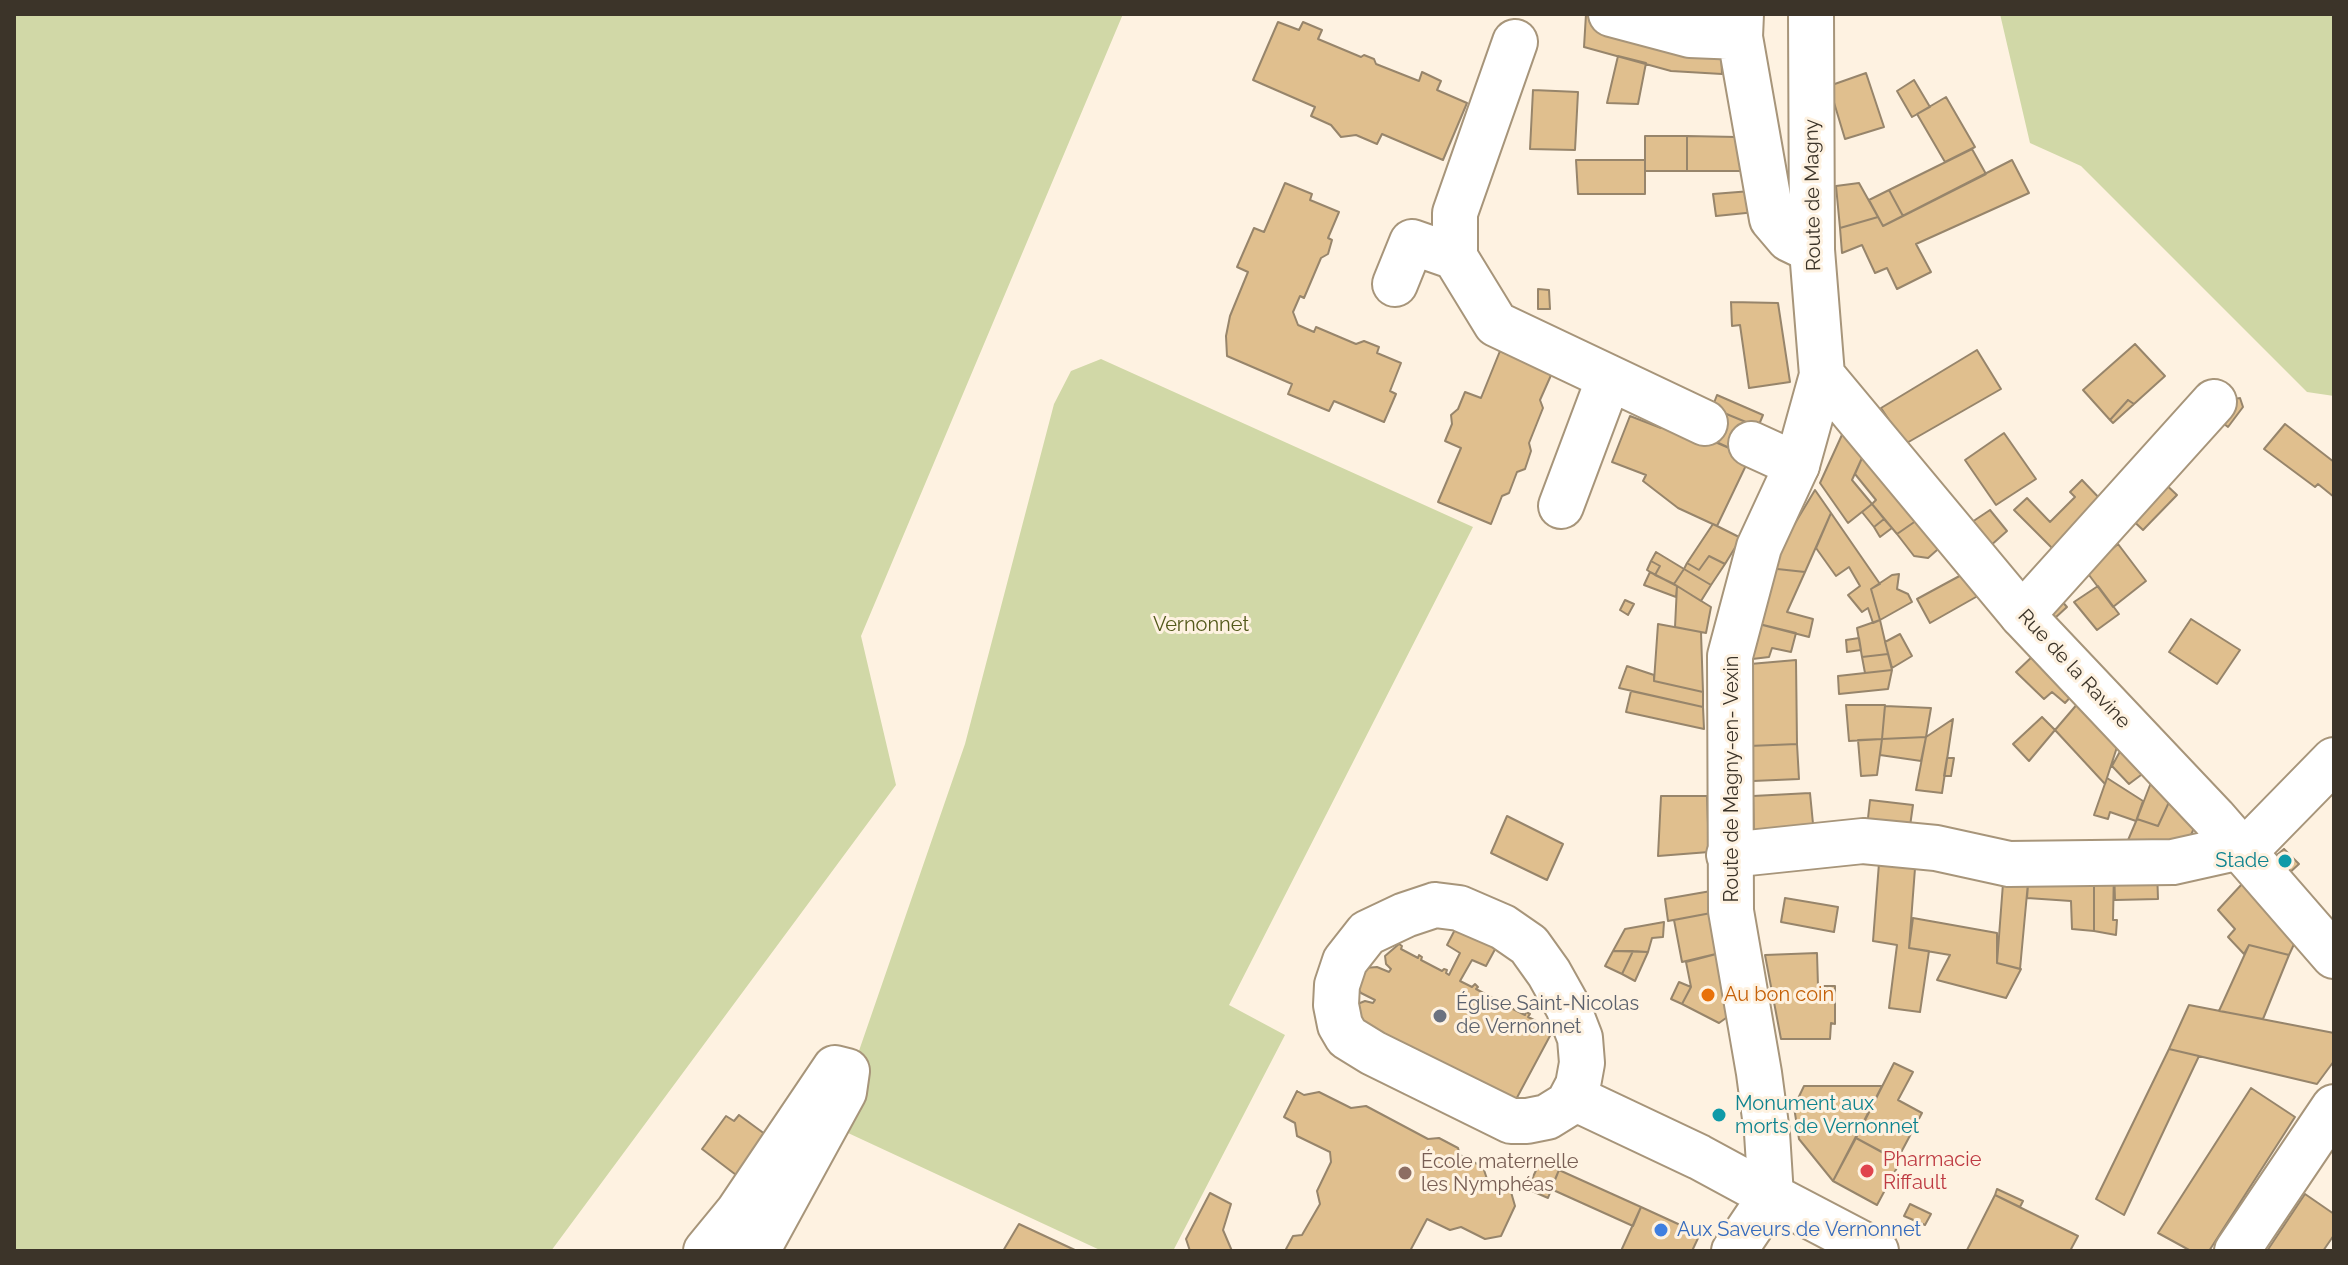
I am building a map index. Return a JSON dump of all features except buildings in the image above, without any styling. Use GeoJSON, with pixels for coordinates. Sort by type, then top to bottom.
{"type":"FeatureCollection","features":[{"type":"Feature","properties":{"kind":"main road"},"geometry":{"type":"LineString","coordinates":[[1611,14],[1690,35],[1741,26],[1772,219],[1789,239],[1812,250]]}},
{"type":"Feature","properties":{"kind":"main road","name":"Route de Magny"},"geometry":{"type":"LineString","coordinates":[[1811,14],[1812,250],[1822,375]]}},
{"type":"Feature","properties":{"kind":"main road"},"geometry":{"type":"LineString","coordinates":[[1515,42],[1455,213],[1455,257],[1496,324],[1705,423]]}},
{"type":"Feature","properties":{"kind":"main road"},"geometry":{"type":"LineString","coordinates":[[1395,284],[1412,242],[1455,257]]}},
{"type":"Feature","properties":{"kind":"main road","name":"Route de Magny-en- Vexin"},"geometry":{"type":"LineString","coordinates":[[1771,1196],[1759,1073],[1731,911],[1730,656],[1759,547],[1797,465],[1822,375]]}},
{"type":"Feature","properties":{"kind":"main road","name":"Rue de la Ravine"},"geometry":{"type":"LineString","coordinates":[[1822,375],[2022,615],[2242,849],[2334,956]]}},
{"type":"Feature","properties":{"kind":"main road"},"geometry":{"type":"LineString","coordinates":[[1561,506],[1609,378]]}},
{"type":"Feature","properties":{"kind":"main road"},"geometry":{"type":"LineString","coordinates":[[2022,615],[2214,402]]}},
{"type":"Feature","properties":{"kind":"main road"},"geometry":{"type":"LineString","coordinates":[[1751,444],[1797,465]]}},
{"type":"Feature","properties":{"kind":"main road"},"geometry":{"type":"LineString","coordinates":[[1729,855],[1863,841],[1936,848],[2009,864],[2173,862],[2242,849],[2334,760]]}},
{"type":"Feature","properties":{"kind":"main road"},"geometry":{"type":"LineString","coordinates":[[1435,905],[1459,908],[1503,927],[1529,945],[1568,1007],[1580,1038],[1582,1063],[1572,1097],[1568,1104],[1547,1117],[1511,1121],[1373,1053],[1347,1037],[1340,1025],[1336,1005],[1337,985],[1345,961],[1367,933],[1435,905]]}},
{"type":"Feature","properties":{"kind":"main road"},"geometry":{"type":"LineString","coordinates":[[706,1251],[738,1212],[835,1068],[847,1071],[844,1092],[757,1251]]}},
{"type":"Feature","properties":{"kind":"main road"},"geometry":{"type":"LineString","coordinates":[[1572,1097],[1699,1157],[1876,1251]]}},
{"type":"Feature","properties":{"kind":"main road"},"geometry":{"type":"LineString","coordinates":[[2237,1251],[2334,1107]]}},
{"type":"Feature","properties":{"kind":"main road"},"geometry":{"type":"LineString","coordinates":[[1734,1251],[1771,1196]]}},
{"type":"Feature","properties":{"kind":"green space"},"geometry":{"type":"Polygon","coordinates":[[[14,14],[1123,14],[861,636],[896,785],[551,1251],[14,1251],[14,14]]]}},
{"type":"Feature","properties":{"kind":"green space"},"geometry":{"type":"Polygon","coordinates":[[[2000,14],[2334,14],[2334,396],[2307,392],[2081,166],[2030,143],[2000,14]]]}},
{"type":"Feature","properties":{"kind":"green space","name":"Vernonnet"},"geometry":{"type":"Polygon","coordinates":[[[1101,359],[1473,527],[1229,1005],[1285,1035],[1173,1251],[1102,1251],[833,1126],[965,744],[1054,404],[1071,371],[1101,359]]]}},
{"type":"Feature","properties":{"kind":"place","name":"Stade"},"geometry":{"type":"Point","coordinates":[2285,861]}},
{"type":"Feature","properties":{"kind":"place","name":"Au bon coin"},"geometry":{"type":"Point","coordinates":[1708,995]}},
{"type":"Feature","properties":{"kind":"place","name":"Église Saint-Nicolas de Vernonnet"},"geometry":{"type":"Point","coordinates":[1440,1016]}},
{"type":"Feature","properties":{"kind":"place","name":"Monument aux morts de Vernonnet"},"geometry":{"type":"Point","coordinates":[1719,1115]}},
{"type":"Feature","properties":{"kind":"place","name":"Pharmacie Riffault"},"geometry":{"type":"Point","coordinates":[1867,1171]}},
{"type":"Feature","properties":{"kind":"place","name":"École maternelle les Nymphéas"},"geometry":{"type":"Point","coordinates":[1405,1173]}},
{"type":"Feature","properties":{"kind":"place","name":"Aux Saveurs de Vernonnet"},"geometry":{"type":"Point","coordinates":[1661,1230]}}]}
